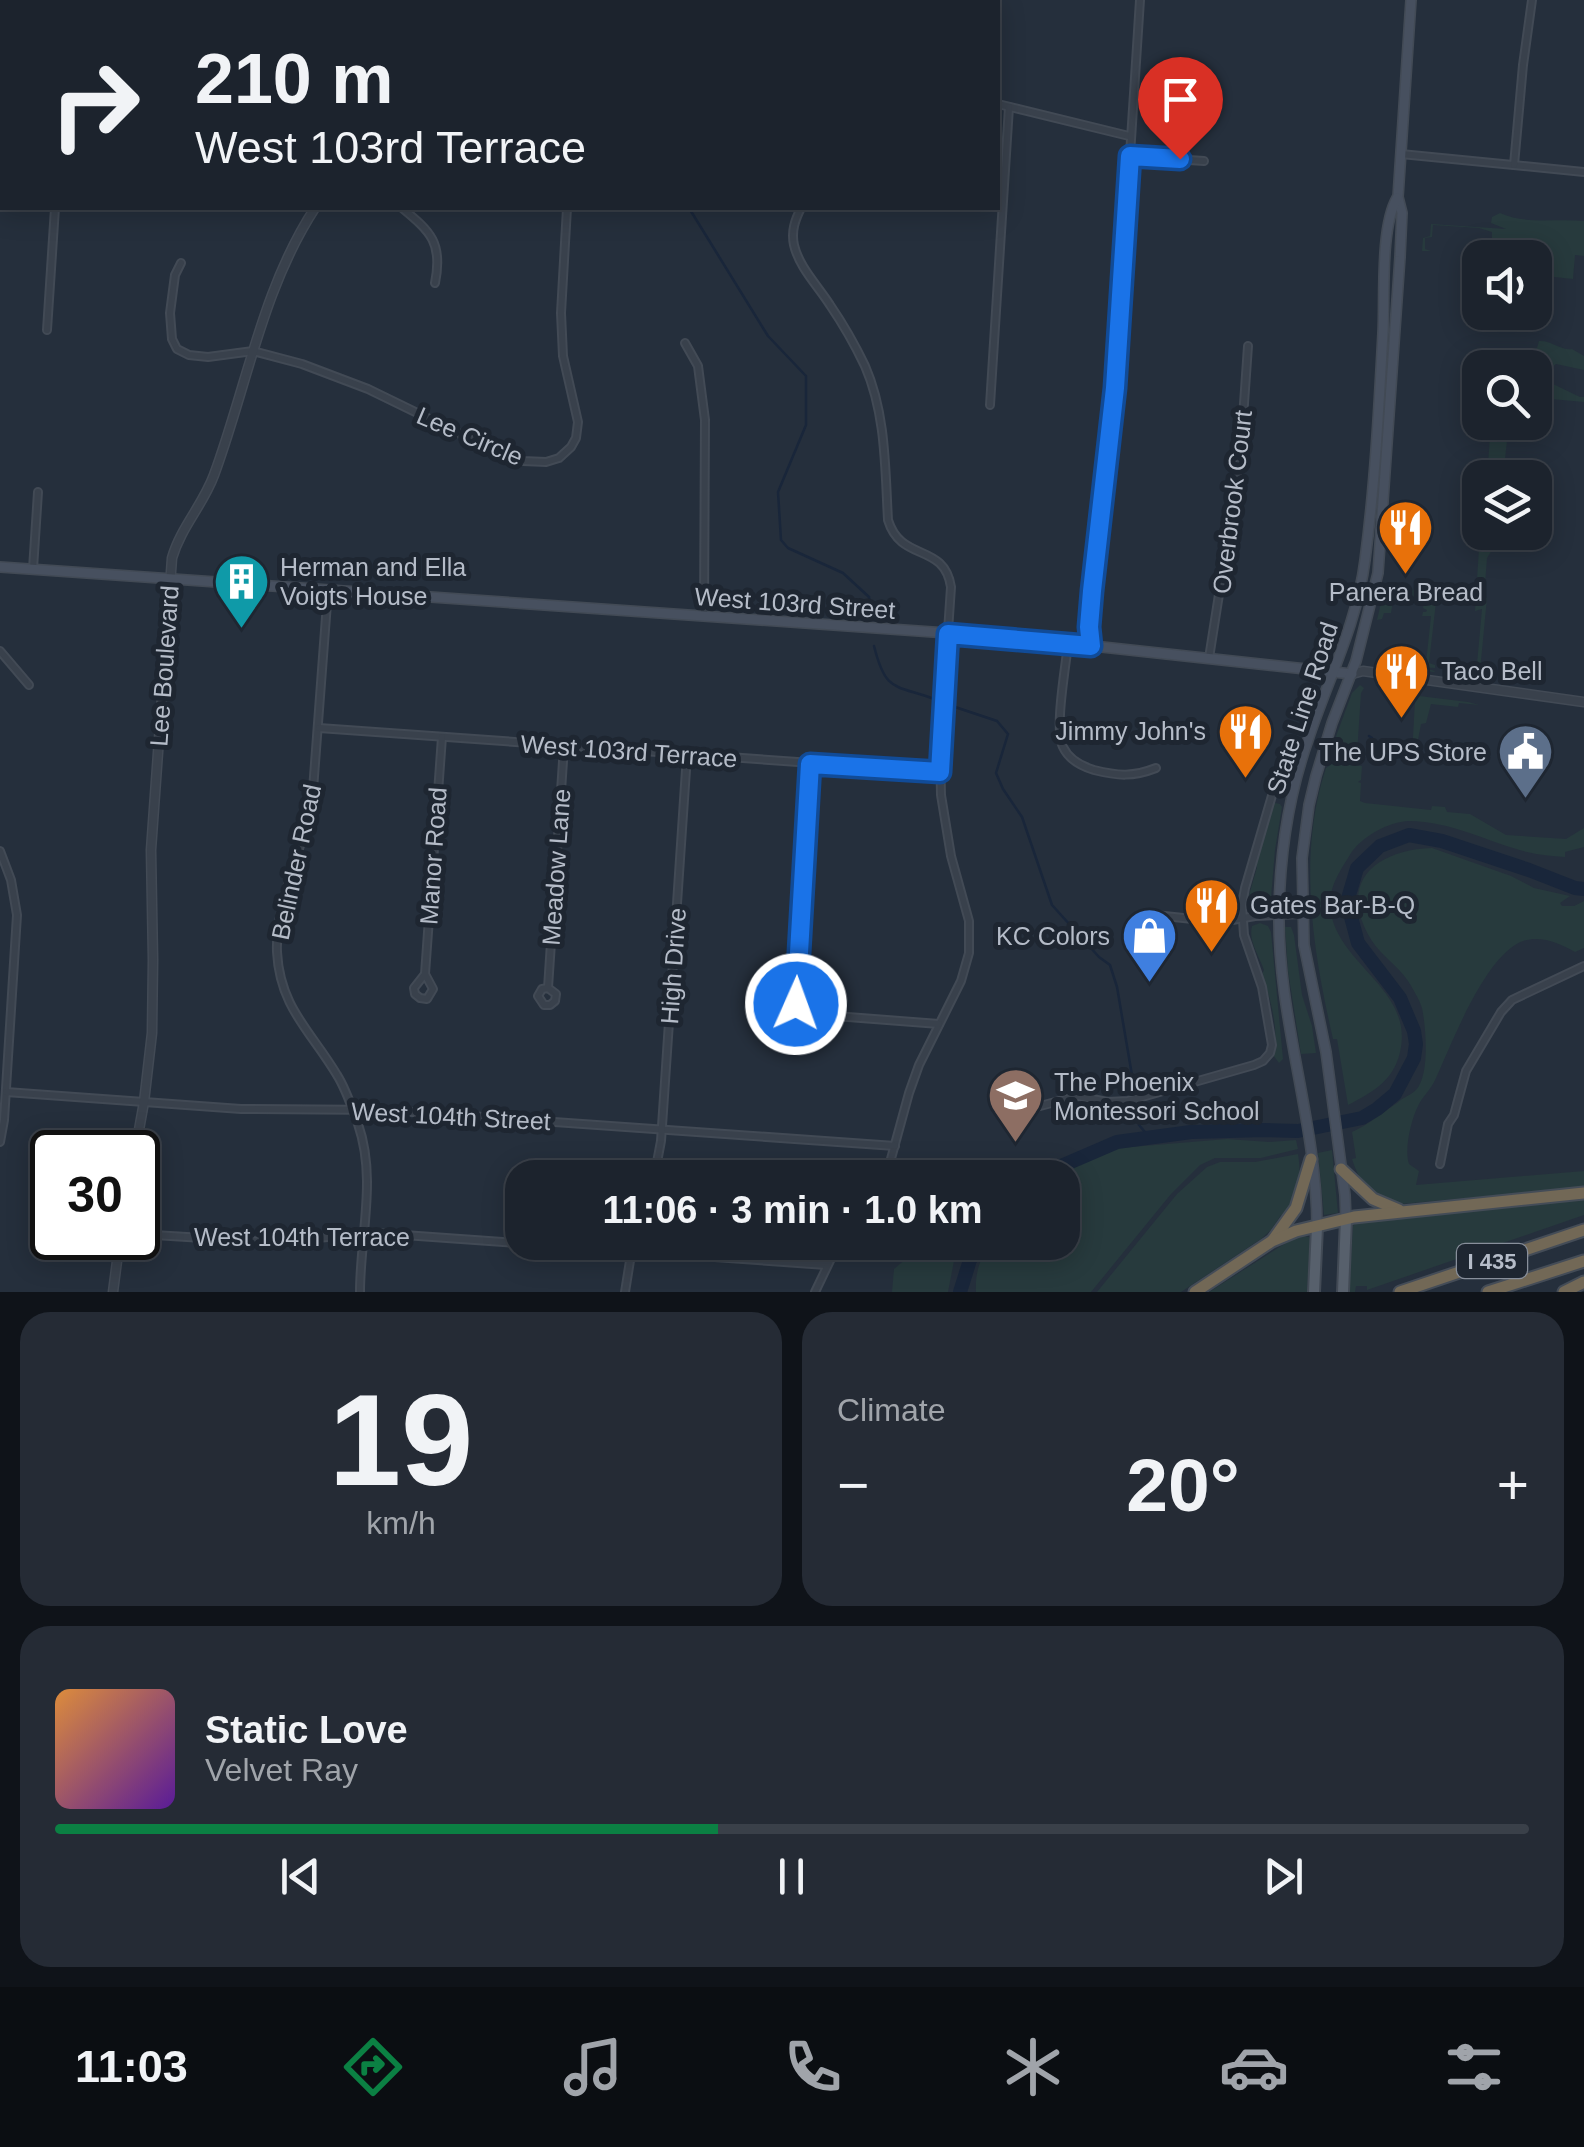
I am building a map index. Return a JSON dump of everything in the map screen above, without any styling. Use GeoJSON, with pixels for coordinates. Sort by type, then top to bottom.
{"type":"FeatureCollection","features":[{"type":"Feature","properties":{"kind":"highway"},"geometry":{"type":"LineString","coordinates":[[1272,1241],[1296,1208],[1311,1159]]}},
{"type":"Feature","properties":{"kind":"highway"},"geometry":{"type":"LineString","coordinates":[[1341,1169],[1373,1198],[1403,1212]]}},
{"type":"Feature","properties":{"kind":"highway"},"geometry":{"type":"LineString","coordinates":[[1195,1292],[1272,1241],[1296,1231],[1346,1219],[1584,1193]]}},
{"type":"Feature","properties":{"kind":"highway","name":"I 435"},"geometry":{"type":"LineString","coordinates":[[1400,1292],[1584,1230]]}},
{"type":"Feature","properties":{"kind":"highway","name":"I 435"},"geometry":{"type":"LineString","coordinates":[[1488,1292],[1584,1261]]}},
{"type":"Feature","properties":{"kind":"highway"},"geometry":{"type":"LineString","coordinates":[[1564,1292],[1584,1282]]}},
{"type":"Feature","properties":{"kind":"main road","name":"State Line Road"},"geometry":{"type":"LineString","coordinates":[[1343,1292],[1346,1219],[1326,1052],[1304,944],[1302,858],[1309,804],[1324,747],[1352,674],[1378,574],[1400,257],[1402,212],[1398,198],[1412,0]]}},
{"type":"Feature","properties":{"kind":"main road","name":"State Line Road"},"geometry":{"type":"LineString","coordinates":[[1314,1292],[1318,1227],[1282,973],[1279,915],[1286,828],[1298,772],[1354,614],[1364,570],[1388,227],[1390,210],[1398,198]]}},
{"type":"Feature","properties":{"kind":"main road","name":"West 103rd Street"},"geometry":{"type":"LineString","coordinates":[[0,567],[1068,643],[1352,674]]}},
{"type":"Feature","properties":{"kind":"street"},"geometry":{"type":"LineString","coordinates":[[1091,646],[1090,609],[1115,388],[1140,0]]}},
{"type":"Feature","properties":{"kind":"street"},"geometry":{"type":"LineString","coordinates":[[1514,166],[1532,0]]}},
{"type":"Feature","properties":{"kind":"street"},"geometry":{"type":"LineString","coordinates":[[1000,105],[1130,136]]}},
{"type":"Feature","properties":{"kind":"street"},"geometry":{"type":"LineString","coordinates":[[990,405],[1009,107]]}},
{"type":"Feature","properties":{"kind":"street"},"geometry":{"type":"LineString","coordinates":[[1401,154],[1584,172]]}},
{"type":"Feature","properties":{"kind":"street"},"geometry":{"type":"LineString","coordinates":[[1130,156],[1204,160]]}},
{"type":"Feature","properties":{"kind":"street"},"geometry":{"type":"LineString","coordinates":[[48,330],[55,210]]}},
{"type":"Feature","properties":{"kind":"street","name":"Lee Boulevard"},"geometry":{"type":"LineString","coordinates":[[139,1130],[152,1033],[151,850],[175,548],[210,486],[278,278],[314,210]]}},
{"type":"Feature","properties":{"kind":"street"},"geometry":{"type":"LineString","coordinates":[[404,210],[433,237],[438,258],[436,283]]}},
{"type":"Feature","properties":{"kind":"street","name":"Lee Circle"},"geometry":{"type":"LineString","coordinates":[[252,351],[336,375],[522,460],[546,462],[560,458],[576,438],[578,422],[562,356],[567,210]]}},
{"type":"Feature","properties":{"kind":"street"},"geometry":{"type":"LineString","coordinates":[[800,210],[793,233],[798,258],[846,330],[865,366],[878,404],[891,530],[902,544],[937,560],[946,568],[950,580],[940,772],[943,817],[970,938],[966,969],[914,1079],[891,1160]]}},
{"type":"Feature","properties":{"kind":"street"},"geometry":{"type":"LineString","coordinates":[[180,263],[170,313],[177,349],[208,357],[252,351]]}},
{"type":"Feature","properties":{"kind":"street"},"geometry":{"type":"LineString","coordinates":[[684,343],[698,366],[705,420],[704,616]]}},
{"type":"Feature","properties":{"kind":"street","name":"Overbrook Court"},"geometry":{"type":"LineString","coordinates":[[1210,658],[1240,461],[1248,346]]}},
{"type":"Feature","properties":{"kind":"street"},"geometry":{"type":"LineString","coordinates":[[33,570],[38,492]]}},
{"type":"Feature","properties":{"kind":"street","name":"Belinder Road"},"geometry":{"type":"LineString","coordinates":[[328,590],[312,803],[281,914],[279,968],[288,1001],[339,1078],[363,1141],[367,1202],[360,1292]]}},
{"type":"Feature","properties":{"kind":"street"},"geometry":{"type":"LineString","coordinates":[[1068,643],[1059,730],[1069,758],[1084,767],[1118,776],[1156,768]]}},
{"type":"Feature","properties":{"kind":"street"},"geometry":{"type":"LineString","coordinates":[[0,651],[29,685]]}},
{"type":"Feature","properties":{"kind":"street","name":"West 103rd Street"},"geometry":{"type":"LineString","coordinates":[[1352,674],[1364,672],[1584,702]]}},
{"type":"Feature","properties":{"kind":"street","name":"West 103rd Terrace"},"geometry":{"type":"LineString","coordinates":[[319,728],[940,772]]}},
{"type":"Feature","properties":{"kind":"street","name":"Manor Road"},"geometry":{"type":"LineString","coordinates":[[425,974],[442,738]]}},
{"type":"Feature","properties":{"kind":"street","name":"Meadow Lane"},"geometry":{"type":"LineString","coordinates":[[548,988],[564,746]]}},
{"type":"Feature","properties":{"kind":"street","name":"High Drive"},"geometry":{"type":"LineString","coordinates":[[657,1160],[687,755]]}},
{"type":"Feature","properties":{"kind":"street"},"geometry":{"type":"LineString","coordinates":[[810,764],[796,1004],[809,1014],[939,1024]]}},
{"type":"Feature","properties":{"kind":"street","name":"State Line Road"},"geometry":{"type":"LineString","coordinates":[[1026,1110],[1078,1096],[1106,1102],[1128,1101],[1254,1064],[1270,1052],[1271,1034],[1262,987],[1244,935],[1243,918],[1245,888],[1278,775]]}},
{"type":"Feature","properties":{"kind":"street"},"geometry":{"type":"LineString","coordinates":[[0,851],[11,880],[17,915],[0,1142]]}},
{"type":"Feature","properties":{"kind":"street"},"geometry":{"type":"LineString","coordinates":[[1140,925],[1147,916],[1155,915],[1221,922],[1302,914]]}},
{"type":"Feature","properties":{"kind":"street"},"geometry":{"type":"LineString","coordinates":[[1440,1164],[1448,1124],[1466,1072],[1500,1012],[1512,1000],[1584,966]]}},
{"type":"Feature","properties":{"kind":"street","name":"West 104th Street"},"geometry":{"type":"LineString","coordinates":[[6,1092],[241,1109],[352,1109],[895,1146]]}},
{"type":"Feature","properties":{"kind":"street","name":"West 104th Terrace"},"geometry":{"type":"LineString","coordinates":[[160,1235],[268,1242],[364,1234],[505,1240]]}},
{"type":"Feature","properties":{"kind":"street"},"geometry":{"type":"LineString","coordinates":[[113,1292],[117,1260]]}},
{"type":"Feature","properties":{"kind":"street"},"geometry":{"type":"LineString","coordinates":[[626,1292],[630,1260]]}},
{"type":"Feature","properties":{"kind":"street","name":"West 104th Terrace"},"geometry":{"type":"LineString","coordinates":[[768,1260],[826,1266]]}},
{"type":"Feature","properties":{"kind":"street"},"geometry":{"type":"LineString","coordinates":[[814,1292],[829,1260]]}},
{"type":"Feature","properties":{"kind":"shaded area"},"geometry":{"type":"Polygon","coordinates":[[[1500,213],[1531,220],[1584,221],[1584,256],[1575,255],[1573,279],[1552,277],[1552,240],[1492,240],[1492,232],[1479,228],[1433,225],[1432,237],[1425,238],[1425,249],[1431,251],[1422,251],[1423,238],[1430,236],[1431,224],[1506,229],[1491,223],[1492,217],[1500,213]]]}},
{"type":"Feature","properties":{"kind":"shaded area"},"geometry":{"type":"Polygon","coordinates":[[[1539,341],[1572,349],[1584,356],[1584,370],[1556,364],[1552,367],[1552,350],[1537,348],[1539,341]]]}},
{"type":"Feature","properties":{"kind":"shaded area"},"geometry":{"type":"Polygon","coordinates":[[[1552,383],[1584,397],[1584,402],[1552,399],[1552,383]]]}},
{"type":"Feature","properties":{"kind":"shaded area"},"geometry":{"type":"Polygon","coordinates":[[[1490,440],[1507,440],[1505,460],[1488,460],[1490,440]]]}},
{"type":"Feature","properties":{"kind":"shaded area"},"geometry":{"type":"Polygon","coordinates":[[[1479,550],[1492,550],[1487,558],[1480,671],[1494,676],[1476,675],[1482,609],[1475,611],[1479,550]]]}},
{"type":"Feature","properties":{"kind":"shaded area"},"geometry":{"type":"Polygon","coordinates":[[[1381,587],[1410,593],[1414,589],[1420,590],[1420,596],[1464,600],[1463,604],[1436,602],[1429,663],[1435,668],[1419,667],[1434,672],[1407,667],[1409,662],[1426,663],[1431,616],[1422,616],[1427,610],[1423,608],[1424,599],[1394,595],[1391,613],[1384,613],[1377,620],[1381,587]]]}},
{"type":"Feature","properties":{"kind":"shaded area"},"geometry":{"type":"Polygon","coordinates":[[[1360,685],[1364,688],[1357,754],[1336,751],[1335,739],[1352,693],[1360,685]]]}},
{"type":"Feature","properties":{"kind":"shaded area"},"geometry":{"type":"Polygon","coordinates":[[[1395,693],[1479,705],[1431,704],[1426,723],[1421,724],[1415,756],[1410,759],[1389,757],[1404,758],[1410,754],[1413,737],[1415,700],[1396,697],[1395,693]]]}},
{"type":"Feature","properties":{"kind":"shaded area"},"geometry":{"type":"Polygon","coordinates":[[[1333,763],[1362,766],[1358,782],[1360,801],[1365,803],[1431,810],[1432,806],[1445,807],[1447,812],[1470,814],[1506,835],[1566,839],[1584,828],[1584,847],[1565,852],[1565,857],[1527,852],[1454,828],[1409,821],[1385,827],[1356,847],[1332,888],[1333,922],[1342,940],[1394,1006],[1401,1025],[1401,1047],[1394,1068],[1383,1083],[1348,1105],[1337,1039],[1333,1039],[1319,972],[1311,904],[1310,869],[1317,801],[1326,768],[1333,763]]]}},
{"type":"Feature","properties":{"kind":"shaded area"},"geometry":{"type":"Polygon","coordinates":[[[1275,803],[1282,807],[1271,898],[1262,908],[1254,909],[1248,900],[1255,863],[1275,803]]]}},
{"type":"Feature","properties":{"kind":"shaded area"},"geometry":{"type":"Polygon","coordinates":[[[1432,848],[1534,888],[1570,896],[1560,903],[1562,906],[1584,901],[1584,948],[1575,952],[1550,941],[1523,941],[1509,949],[1483,981],[1413,1118],[1407,1150],[1409,1164],[1419,1171],[1416,1185],[1584,1171],[1584,1187],[1401,1204],[1376,1195],[1355,1168],[1352,1132],[1416,1090],[1426,1050],[1421,1005],[1404,976],[1372,941],[1358,903],[1360,887],[1378,863],[1411,850],[1432,848]]]}},
{"type":"Feature","properties":{"kind":"shaded area"},"geometry":{"type":"Polygon","coordinates":[[[1260,923],[1271,932],[1283,1059],[1279,1063],[1273,1055],[1275,1025],[1264,970],[1251,937],[1252,926],[1260,923]]]}},
{"type":"Feature","properties":{"kind":"shaded area"},"geometry":{"type":"Polygon","coordinates":[[[1285,927],[1291,927],[1294,935],[1302,995],[1316,1053],[1301,1054],[1285,927]]]}},
{"type":"Feature","properties":{"kind":"shaded area"},"geometry":{"type":"Polygon","coordinates":[[[1227,1139],[1296,1140],[1298,1149],[1261,1158],[1215,1158],[1200,1165],[1171,1194],[1091,1292],[976,1292],[981,1260],[1080,1260],[1080,1161],[1107,1149],[1227,1139]]]}},
{"type":"Feature","properties":{"kind":"shaded area"},"geometry":{"type":"Polygon","coordinates":[[[1332,1150],[1338,1213],[1324,1215],[1318,1153],[1332,1150]]]}},
{"type":"Feature","properties":{"kind":"shaded area"},"geometry":{"type":"Polygon","coordinates":[[[1298,1154],[1299,1179],[1293,1202],[1285,1216],[1281,1215],[1261,1239],[1181,1292],[1097,1292],[1177,1194],[1207,1167],[1220,1162],[1255,1162],[1298,1154]]]}},
{"type":"Feature","properties":{"kind":"shaded area"},"geometry":{"type":"Polygon","coordinates":[[[1584,1199],[1584,1215],[1367,1290],[1367,1286],[1356,1286],[1355,1292],[1349,1292],[1355,1223],[1584,1199]]]}},
{"type":"Feature","properties":{"kind":"shaded area"},"geometry":{"type":"Polygon","coordinates":[[[1302,1236],[1310,1240],[1307,1292],[1209,1292],[1289,1241],[1302,1236]]]}},
{"type":"Feature","properties":{"kind":"shaded area"},"geometry":{"type":"Polygon","coordinates":[[[905,1260],[955,1260],[948,1292],[892,1292],[894,1269],[905,1260]]]}},
{"type":"Feature","properties":{"kind":"waterway"},"geometry":{"type":"LineString","coordinates":[[690,210],[768,336],[806,376],[806,425],[778,492],[781,540],[788,548],[843,573],[869,597],[871,615]]}},
{"type":"Feature","properties":{"kind":"waterway"},"geometry":{"type":"LineString","coordinates":[[874,646],[888,680],[902,689],[937,700]]}},
{"type":"Feature","properties":{"kind":"waterway"},"geometry":{"type":"LineString","coordinates":[[949,705],[997,721],[1008,734],[996,773],[1022,817],[1052,905],[1110,965],[1134,1087]]}},
{"type":"Feature","properties":{"kind":"waterway"},"geometry":{"type":"LineString","coordinates":[[1075,1160],[1117,1142],[1191,1132],[1298,1131],[1362,1118],[1395,1094],[1414,1058],[1414,1031],[1400,998],[1358,943],[1347,902],[1357,868],[1380,846],[1409,835],[1442,841],[1584,889]]}},
{"type":"Feature","properties":{"kind":"waterway"},"geometry":{"type":"LineString","coordinates":[[1136,1109],[1139,1125],[1150,1138]]}},
{"type":"Feature","properties":{"kind":"waterway"},"geometry":{"type":"LineString","coordinates":[[960,1292],[970,1260]]}},
{"type":"Feature","properties":{"kind":"place","name":"Panera Bread"},"geometry":{"type":"Point","coordinates":[1406,576]}},
{"type":"Feature","properties":{"kind":"place","name":"Herman and Ella Voigts House"},"geometry":{"type":"Point","coordinates":[241,630]}},
{"type":"Feature","properties":{"kind":"place","name":"Taco Bell"},"geometry":{"type":"Point","coordinates":[1402,720]}},
{"type":"Feature","properties":{"kind":"place","name":"Jimmy John's"},"geometry":{"type":"Point","coordinates":[1245,780]}},
{"type":"Feature","properties":{"kind":"place","name":"The UPS Store"},"geometry":{"type":"Point","coordinates":[1526,801]}},
{"type":"Feature","properties":{"kind":"place","name":"Gates Bar-B-Q"},"geometry":{"type":"Point","coordinates":[1211,954]}},
{"type":"Feature","properties":{"kind":"place","name":"KC Colors"},"geometry":{"type":"Point","coordinates":[1149,985]}},
{"type":"Feature","properties":{"kind":"place","name":"The Phoenix Montessori School"},"geometry":{"type":"Point","coordinates":[1015,1145]}},
{"type":"Feature","properties":{"kind":"route"},"geometry":{"type":"LineString","coordinates":[[796,1004],[810,764],[940,772],[948,634],[1091,646],[1089,627],[1115,388],[1130,156],[1180,159]]}}]}
